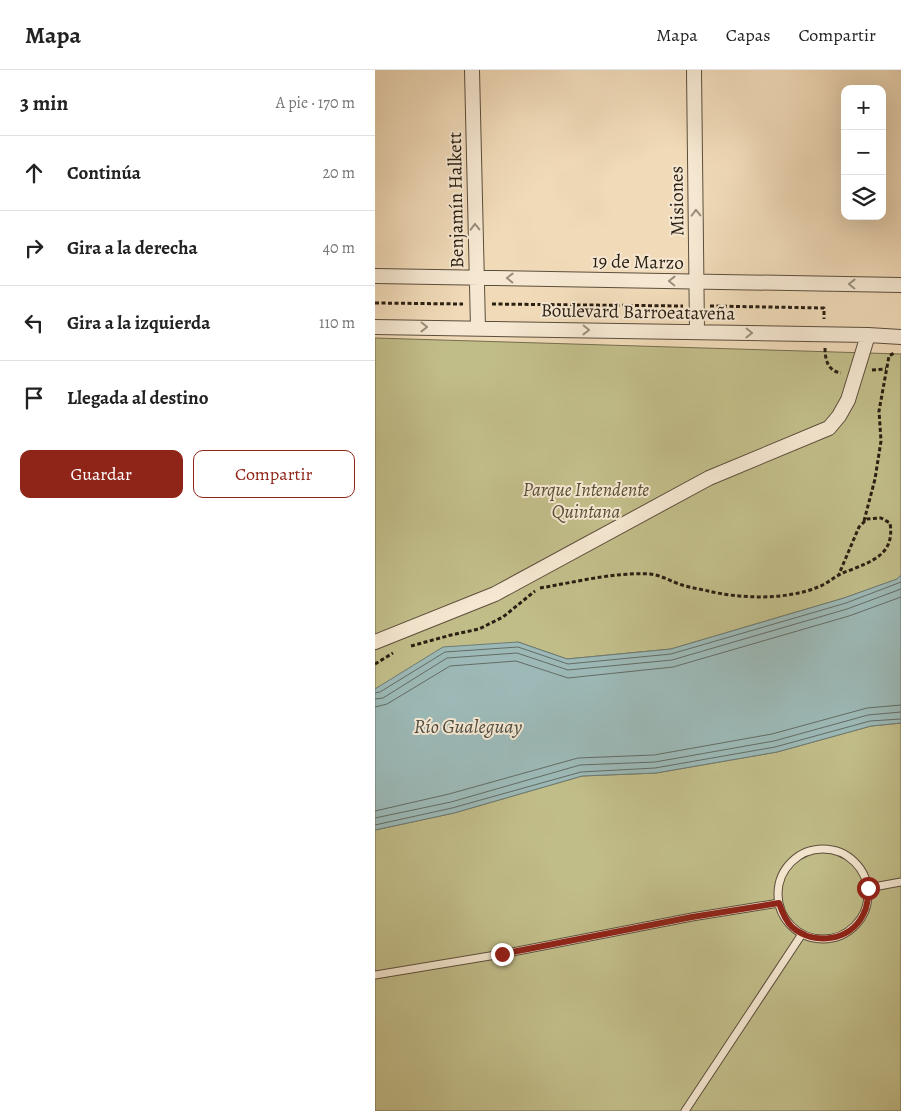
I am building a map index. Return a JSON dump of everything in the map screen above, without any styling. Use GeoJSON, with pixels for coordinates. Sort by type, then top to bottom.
{"type":"FeatureCollection","features":[{"type":"Feature","properties":{"kind":"street","name":"Benjamín Halkett"},"geometry":{"type":"LineString","coordinates":[[472,70],[478,328]]}},
{"type":"Feature","properties":{"kind":"street","name":"Misiones"},"geometry":{"type":"LineString","coordinates":[[694,70],[697,332]]}},
{"type":"Feature","properties":{"kind":"street","name":"19 de Marzo"},"geometry":{"type":"LineString","coordinates":[[375,276],[901,285]]}},
{"type":"Feature","properties":{"kind":"street","name":"Boulevard Barroeataveña"},"geometry":{"type":"LineString","coordinates":[[375,327],[868,334],[901,337]]}},
{"type":"Feature","properties":{"kind":"street"},"geometry":{"type":"LineString","coordinates":[[375,642],[495,594],[709,478],[829,428],[839,416],[848,400],[868,334]]}},
{"type":"Feature","properties":{"kind":"lane"},"geometry":{"type":"LineString","coordinates":[[815,849],[830,849],[844,854],[855,862],[864,874],[868,888],[868,902],[863,915],[855,926],[843,934],[830,939],[815,938],[802,934],[791,926],[783,916],[779,903],[778,889],[782,875],[790,863],[802,854],[815,849]]}},
{"type":"Feature","properties":{"kind":"lane"},"geometry":{"type":"LineString","coordinates":[[868,888],[901,882]]}},
{"type":"Feature","properties":{"kind":"lane"},"geometry":{"type":"LineString","coordinates":[[375,975],[502,954],[692,917],[779,903]]}},
{"type":"Feature","properties":{"kind":"lane"},"geometry":{"type":"LineString","coordinates":[[685,1111],[802,934]]}},
{"type":"Feature","properties":{"kind":"path"},"geometry":{"type":"LineString","coordinates":[[864,522],[875,479],[881,441],[879,411],[889,356],[895,352],[901,352]]}},
{"type":"Feature","properties":{"kind":"path"},"geometry":{"type":"LineString","coordinates":[[407,647],[479,629],[503,617],[537,588],[626,574],[653,574],[685,586],[714,593],[772,596],[796,593],[819,587],[839,574],[872,562],[887,548],[892,534],[890,523],[881,518],[867,519],[859,527],[839,574]]}},
{"type":"Feature","properties":{"kind":"path"},"geometry":{"type":"LineString","coordinates":[[375,664],[399,650]]}},
{"type":"Feature","properties":{"kind":"green space","name":"Parque Intendente Quintana"},"geometry":{"type":"Polygon","coordinates":[[[375,338],[901,354],[901,575],[898,579],[844,598],[671,649],[567,659],[518,642],[375,689],[375,338]]]}},
{"type":"Feature","properties":{"kind":"green space"},"geometry":{"type":"Polygon","coordinates":[[[901,723],[901,1111],[375,1111],[375,830],[454,813],[582,776],[656,773],[777,752],[871,726],[901,723]]]}},
{"type":"Feature","properties":{"kind":"water","name":"Río Gualeguay"},"geometry":{"type":"Polygon","coordinates":[[[901,575],[901,723],[871,726],[777,752],[656,773],[582,776],[454,813],[375,830],[375,689],[443,647],[518,642],[567,659],[671,649],[844,598],[897,579],[901,575]]]}},
{"type":"Feature","properties":{"kind":"route"},"geometry":{"type":"LineString","coordinates":[[502,954],[692,917],[779,903],[783,916],[791,926],[802,934],[815,938],[830,939],[843,934],[855,926],[863,915],[868,902],[868,888]]}}]}
